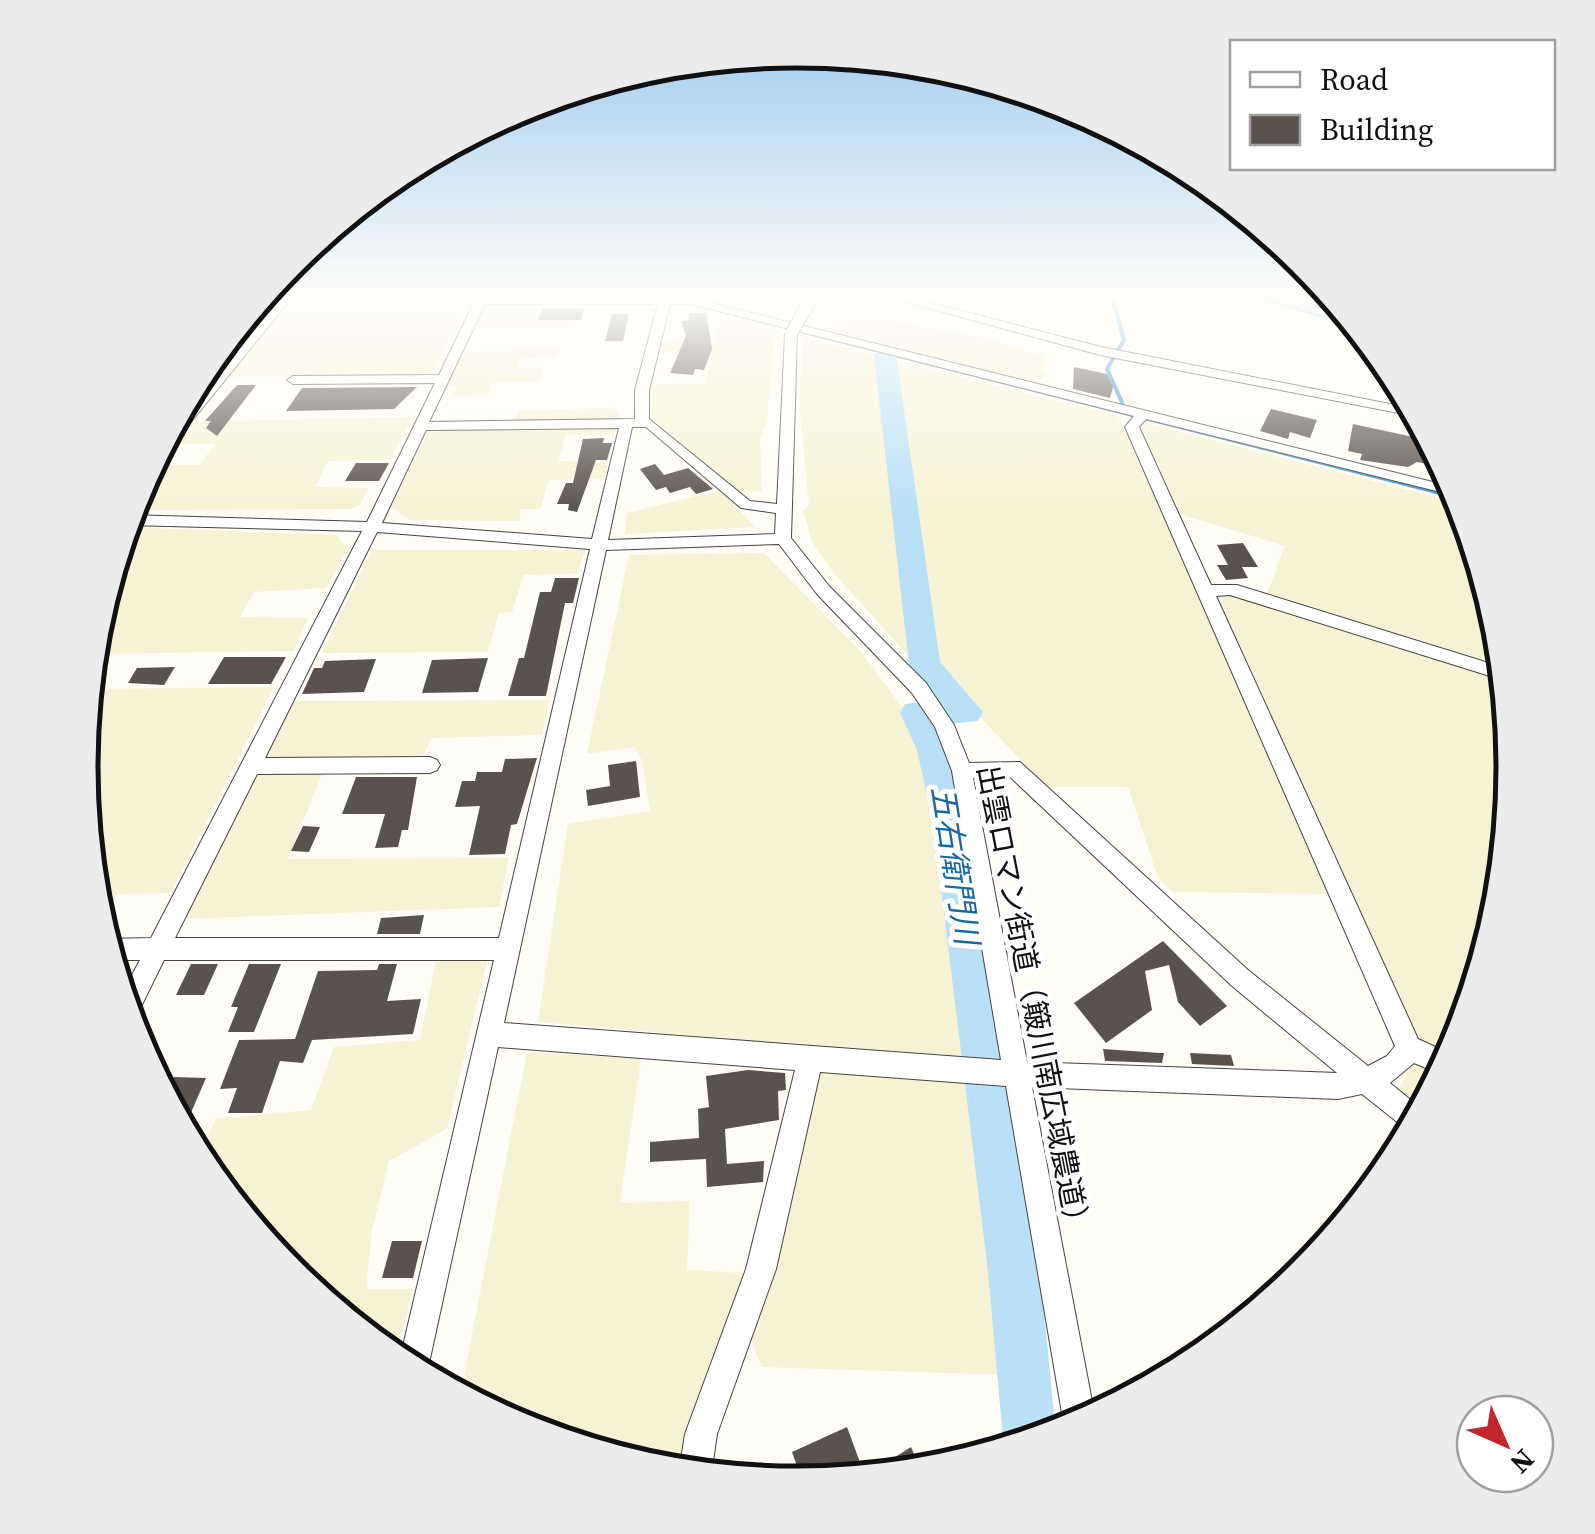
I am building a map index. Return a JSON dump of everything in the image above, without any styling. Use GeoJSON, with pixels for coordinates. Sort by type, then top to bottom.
{"type":"FeatureCollection","features":[{"type":"Feature","properties":{"kind":"street"},"geometry":{"type":"LineString","coordinates":[[204,398],[229,368]]}},
{"type":"Feature","properties":{"kind":"street"},"geometry":{"type":"LineString","coordinates":[[135,993],[372,527],[448,368]]}},
{"type":"Feature","properties":{"kind":"street"},"geometry":{"type":"LineString","coordinates":[[417,1354],[601,545],[651,368]]}},
{"type":"Feature","properties":{"kind":"street"},"geometry":{"type":"LineString","coordinates":[[143,520],[372,527],[601,545],[783,538],[789,368]]}},
{"type":"Feature","properties":{"kind":"street"},"geometry":{"type":"LineString","coordinates":[[953,368],[1439,489]]}},
{"type":"Feature","properties":{"kind":"street"},"geometry":{"type":"LineString","coordinates":[[1188,368],[1398,409]]}},
{"type":"Feature","properties":{"kind":"street"},"geometry":{"type":"LineString","coordinates":[[293,380],[442,379]]}},
{"type":"Feature","properties":{"kind":"street"},"geometry":{"type":"LineString","coordinates":[[1142,414],[1132,427],[1409,1048],[1433,1059]]}},
{"type":"Feature","properties":{"kind":"street"},"geometry":{"type":"LineString","coordinates":[[418,426],[649,424],[706,467],[746,505],[783,509]]}},
{"type":"Feature","properties":{"kind":"street","name":"出雲ロマン街道（簸川南広域農道）"},"geometry":{"type":"LineString","coordinates":[[783,538],[823,590],[919,688],[944,724],[962,771],[1077,1408]]}},
{"type":"Feature","properties":{"kind":"street"},"geometry":{"type":"LineString","coordinates":[[1205,590],[1231,588],[1490,671]]}},
{"type":"Feature","properties":{"kind":"street"},"geometry":{"type":"LineString","coordinates":[[250,766],[430,765]]}},
{"type":"Feature","properties":{"kind":"street"},"geometry":{"type":"LineString","coordinates":[[962,771],[1013,768],[1240,978],[1406,1112]]}},
{"type":"Feature","properties":{"kind":"street"},"geometry":{"type":"LineString","coordinates":[[122,949],[506,949]]}},
{"type":"Feature","properties":{"kind":"street"},"geometry":{"type":"LineString","coordinates":[[489,1034],[1017,1074],[1338,1086],[1368,1080],[1399,1066],[1409,1048]]}},
{"type":"Feature","properties":{"kind":"street"},"geometry":{"type":"LineString","coordinates":[[697,1459],[701,1434],[761,1269],[810,1057]]}},
{"type":"Feature","properties":{"kind":"shaded area"},"geometry":{"type":"Polygon","coordinates":[[[236,368],[435,368],[430,376],[229,377],[236,368]]]}},
{"type":"Feature","properties":{"kind":"shaded area"},"geometry":{"type":"Polygon","coordinates":[[[453,368],[544,368],[539,382],[494,382],[488,395],[453,396],[456,386],[443,386],[453,368]]]}},
{"type":"Feature","properties":{"kind":"shaded area"},"geometry":{"type":"Polygon","coordinates":[[[709,368],[772,368],[767,422],[760,438],[762,491],[738,492],[653,419],[649,385],[706,383],[709,368]]]}},
{"type":"Feature","properties":{"kind":"shaded area"},"geometry":{"type":"Polygon","coordinates":[[[801,368],[884,368],[922,660],[914,662],[833,572],[812,542],[803,510],[809,506],[799,403],[801,368]]]}},
{"type":"Feature","properties":{"kind":"shaded area"},"geometry":{"type":"Polygon","coordinates":[[[891,368],[921,368],[1118,416],[1330,894],[1173,892],[1158,878],[1128,787],[1046,787],[931,665],[891,368]]]}},
{"type":"Feature","properties":{"kind":"shaded area"},"geometry":{"type":"Polygon","coordinates":[[[973,368],[1044,368],[1041,370],[1047,373],[1037,384],[973,368]]]}},
{"type":"Feature","properties":{"kind":"shaded area"},"geometry":{"type":"Polygon","coordinates":[[[612,408],[619,412],[619,421],[514,422],[519,410],[612,408]]]}},
{"type":"Feature","properties":{"kind":"shaded area"},"geometry":{"type":"Polygon","coordinates":[[[413,417],[390,460],[328,461],[315,487],[368,488],[360,505],[352,509],[147,510],[167,465],[199,465],[215,444],[178,444],[189,422],[413,417]]]}},
{"type":"Feature","properties":{"kind":"shaded area"},"geometry":{"type":"Polygon","coordinates":[[[1145,423],[1444,499],[1454,527],[1452,540],[1460,543],[1473,586],[1489,661],[1267,594],[1285,546],[1182,515],[1141,429],[1145,423]]]}},
{"type":"Feature","properties":{"kind":"shaded area"},"geometry":{"type":"Polygon","coordinates":[[[431,428],[616,428],[614,435],[566,435],[558,461],[608,462],[604,479],[549,480],[540,509],[521,509],[519,521],[410,520],[391,507],[431,428]]]}},
{"type":"Feature","properties":{"kind":"shaded area"},"geometry":{"type":"Polygon","coordinates":[[[720,490],[755,527],[625,534],[627,513],[720,490]]]}},
{"type":"Feature","properties":{"kind":"shaded area"},"geometry":{"type":"Polygon","coordinates":[[[140,528],[336,535],[348,548],[326,588],[254,592],[240,617],[308,618],[294,651],[107,654],[122,586],[140,528]]]}},
{"type":"Feature","properties":{"kind":"shaded area"},"geometry":{"type":"Polygon","coordinates":[[[372,550],[585,550],[577,574],[524,575],[512,612],[499,613],[488,652],[322,653],[372,550]]]}},
{"type":"Feature","properties":{"kind":"shaded area"},"geometry":{"type":"Polygon","coordinates":[[[764,553],[861,652],[920,731],[933,761],[978,1061],[538,1022],[568,824],[650,811],[642,761],[635,747],[587,754],[629,555],[764,553]]]}},
{"type":"Feature","properties":{"kind":"shaded area"},"geometry":{"type":"Polygon","coordinates":[[[1233,593],[1491,675],[1497,767],[1491,858],[1473,948],[1438,1049],[1417,1039],[1214,596],[1233,593]]]}},
{"type":"Feature","properties":{"kind":"shaded area"},"geometry":{"type":"Polygon","coordinates":[[[274,687],[171,893],[118,894],[111,904],[99,813],[103,689],[274,687]]]}},
{"type":"Feature","properties":{"kind":"shaded area"},"geometry":{"type":"Polygon","coordinates":[[[549,700],[542,735],[431,738],[421,761],[263,759],[292,701],[549,700]]]}},
{"type":"Feature","properties":{"kind":"shaded area"},"geometry":{"type":"Polygon","coordinates":[[[255,773],[322,774],[288,859],[509,858],[499,907],[182,919],[255,773]]]}},
{"type":"Feature","properties":{"kind":"shaded area"},"geometry":{"type":"Polygon","coordinates":[[[488,957],[447,1129],[389,1161],[372,1230],[366,1289],[413,1289],[400,1342],[303,1262],[243,1193],[206,1140],[216,1119],[311,1110],[334,1047],[420,1040],[436,961],[488,957]]]}},
{"type":"Feature","properties":{"kind":"shaded area"},"geometry":{"type":"Polygon","coordinates":[[[527,1052],[641,1059],[620,1203],[690,1201],[687,1270],[743,1273],[690,1430],[685,1457],[616,1443],[573,1429],[463,1381],[527,1052]]]}},
{"type":"Feature","properties":{"kind":"shaded area"},"geometry":{"type":"Polygon","coordinates":[[[1430,1065],[1410,1104],[1396,1094],[1410,1067],[1430,1065]]]}},
{"type":"Feature","properties":{"kind":"shaded area"},"geometry":{"type":"Polygon","coordinates":[[[823,1068],[979,1083],[1009,1375],[762,1367],[751,1341],[814,1078],[823,1068]]]}},
{"type":"Feature","properties":{"kind":"building"},"geometry":{"type":"Polygon","coordinates":[[[672,368],[705,368],[695,369],[693,375],[670,373],[672,368]]]}},
{"type":"Feature","properties":{"kind":"building"},"geometry":{"type":"Polygon","coordinates":[[[1074,368],[1107,374],[1113,387],[1110,398],[1073,389],[1074,368]]]}},
{"type":"Feature","properties":{"kind":"building"},"geometry":{"type":"Polygon","coordinates":[[[237,385],[256,385],[217,436],[206,428],[211,421],[205,421],[237,385]]]}},
{"type":"Feature","properties":{"kind":"building"},"geometry":{"type":"Polygon","coordinates":[[[417,387],[394,409],[286,411],[302,388],[417,387]]]}},
{"type":"Feature","properties":{"kind":"building"},"geometry":{"type":"Polygon","coordinates":[[[1271,409],[1317,420],[1310,438],[1290,432],[1288,439],[1260,431],[1271,409]]]}},
{"type":"Feature","properties":{"kind":"building"},"geometry":{"type":"Polygon","coordinates":[[[1353,424],[1414,437],[1428,464],[1417,462],[1408,467],[1360,460],[1362,454],[1348,451],[1353,424]]]}},
{"type":"Feature","properties":{"kind":"building"},"geometry":{"type":"Polygon","coordinates":[[[604,438],[603,443],[612,443],[607,460],[596,460],[577,512],[568,510],[569,504],[557,504],[566,483],[573,483],[583,439],[604,438]]]}},
{"type":"Feature","properties":{"kind":"building"},"geometry":{"type":"Polygon","coordinates":[[[356,463],[389,463],[379,481],[345,481],[356,463]]]}},
{"type":"Feature","properties":{"kind":"building"},"geometry":{"type":"Polygon","coordinates":[[[655,464],[664,475],[688,468],[713,489],[696,494],[690,487],[670,493],[666,487],[656,490],[640,469],[655,464]]]}},
{"type":"Feature","properties":{"kind":"building"},"geometry":{"type":"Polygon","coordinates":[[[1243,543],[1258,567],[1242,567],[1248,578],[1226,580],[1217,565],[1228,565],[1217,545],[1243,543]]]}},
{"type":"Feature","properties":{"kind":"building"},"geometry":{"type":"Polygon","coordinates":[[[555,578],[579,578],[573,603],[565,603],[546,696],[508,696],[519,658],[524,658],[540,592],[551,592],[555,578]]]}},
{"type":"Feature","properties":{"kind":"building"},"geometry":{"type":"Polygon","coordinates":[[[224,657],[286,657],[271,684],[208,684],[224,657]]]}},
{"type":"Feature","properties":{"kind":"building"},"geometry":{"type":"Polygon","coordinates":[[[488,658],[478,692],[422,693],[432,660],[488,658]]]}},
{"type":"Feature","properties":{"kind":"building"},"geometry":{"type":"Polygon","coordinates":[[[376,659],[364,692],[302,694],[314,668],[322,668],[325,661],[376,659]]]}},
{"type":"Feature","properties":{"kind":"building"},"geometry":{"type":"Polygon","coordinates":[[[175,667],[164,685],[128,683],[137,668],[175,667]]]}},
{"type":"Feature","properties":{"kind":"building"},"geometry":{"type":"Polygon","coordinates":[[[537,758],[517,824],[511,825],[505,854],[469,855],[480,806],[455,807],[462,781],[475,781],[477,772],[502,772],[505,759],[537,758]]]}},
{"type":"Feature","properties":{"kind":"building"},"geometry":{"type":"Polygon","coordinates":[[[636,761],[640,797],[588,806],[586,790],[610,786],[608,765],[636,761]]]}},
{"type":"Feature","properties":{"kind":"building"},"geometry":{"type":"Polygon","coordinates":[[[356,777],[417,777],[408,830],[402,830],[398,847],[375,848],[385,814],[342,814],[356,777]]]}},
{"type":"Feature","properties":{"kind":"building"},"geometry":{"type":"Polygon","coordinates":[[[303,826],[320,827],[309,852],[291,851],[303,826]]]}},
{"type":"Feature","properties":{"kind":"building"},"geometry":{"type":"Polygon","coordinates":[[[424,915],[420,934],[377,934],[381,918],[424,915]]]}},
{"type":"Feature","properties":{"kind":"building"},"geometry":{"type":"Polygon","coordinates":[[[1163,941],[1227,1006],[1200,1026],[1178,1002],[1169,965],[1145,971],[1152,1010],[1106,1043],[1074,1003],[1163,941]]]}},
{"type":"Feature","properties":{"kind":"building"},"geometry":{"type":"Polygon","coordinates":[[[191,964],[218,964],[204,995],[176,995],[191,964]]]}},
{"type":"Feature","properties":{"kind":"building"},"geometry":{"type":"Polygon","coordinates":[[[249,964],[281,964],[254,1032],[228,1032],[238,1007],[231,1007],[249,964]]]}},
{"type":"Feature","properties":{"kind":"building"},"geometry":{"type":"Polygon","coordinates":[[[379,964],[397,964],[387,1001],[421,999],[413,1034],[312,1040],[303,1063],[280,1061],[262,1113],[228,1113],[237,1088],[220,1089],[239,1040],[295,1039],[318,971],[377,970],[379,964]]]}},
{"type":"Feature","properties":{"kind":"building"},"geometry":{"type":"Polygon","coordinates":[[[1103,1049],[1164,1053],[1162,1063],[1105,1061],[1103,1049]]]}},
{"type":"Feature","properties":{"kind":"building"},"geometry":{"type":"Polygon","coordinates":[[[1190,1053],[1231,1055],[1234,1066],[1192,1064],[1190,1053]]]}},
{"type":"Feature","properties":{"kind":"building"},"geometry":{"type":"Polygon","coordinates":[[[748,1070],[785,1073],[786,1090],[778,1091],[779,1120],[725,1129],[727,1164],[764,1161],[763,1182],[707,1187],[706,1159],[650,1162],[650,1142],[699,1138],[698,1109],[709,1107],[706,1076],[748,1070]]]}},
{"type":"Feature","properties":{"kind":"building"},"geometry":{"type":"Polygon","coordinates":[[[174,1077],[206,1078],[190,1114],[174,1077]]]}},
{"type":"Feature","properties":{"kind":"building"},"geometry":{"type":"Polygon","coordinates":[[[392,1241],[422,1241],[413,1278],[382,1278],[392,1241]]]}},
{"type":"Feature","properties":{"kind":"building"},"geometry":{"type":"Polygon","coordinates":[[[847,1427],[860,1463],[797,1466],[792,1452],[847,1427]]]}},
{"type":"Feature","properties":{"kind":"building"},"geometry":{"type":"Polygon","coordinates":[[[911,1447],[915,1456],[889,1461],[911,1447]]]}},
{"type":"Feature","properties":{"kind":"waterway","name":"五右衛門川"},"geometry":{"type":"LineString","coordinates":[[887,368],[925,665],[966,712],[917,713],[934,750],[951,823],[1014,1272],[1028,1427]]}},
{"type":"Feature","properties":{"kind":"waterway"},"geometry":{"type":"LineString","coordinates":[[945,368],[1441,493]]}},
{"type":"Feature","properties":{"kind":"waterway"},"geometry":{"type":"LineString","coordinates":[[1108,368],[1125,409]]}},
{"type":"Feature","properties":{"kind":"waterway"},"geometry":{"type":"LineString","coordinates":[[1435,491],[1441,493]]}}]}
